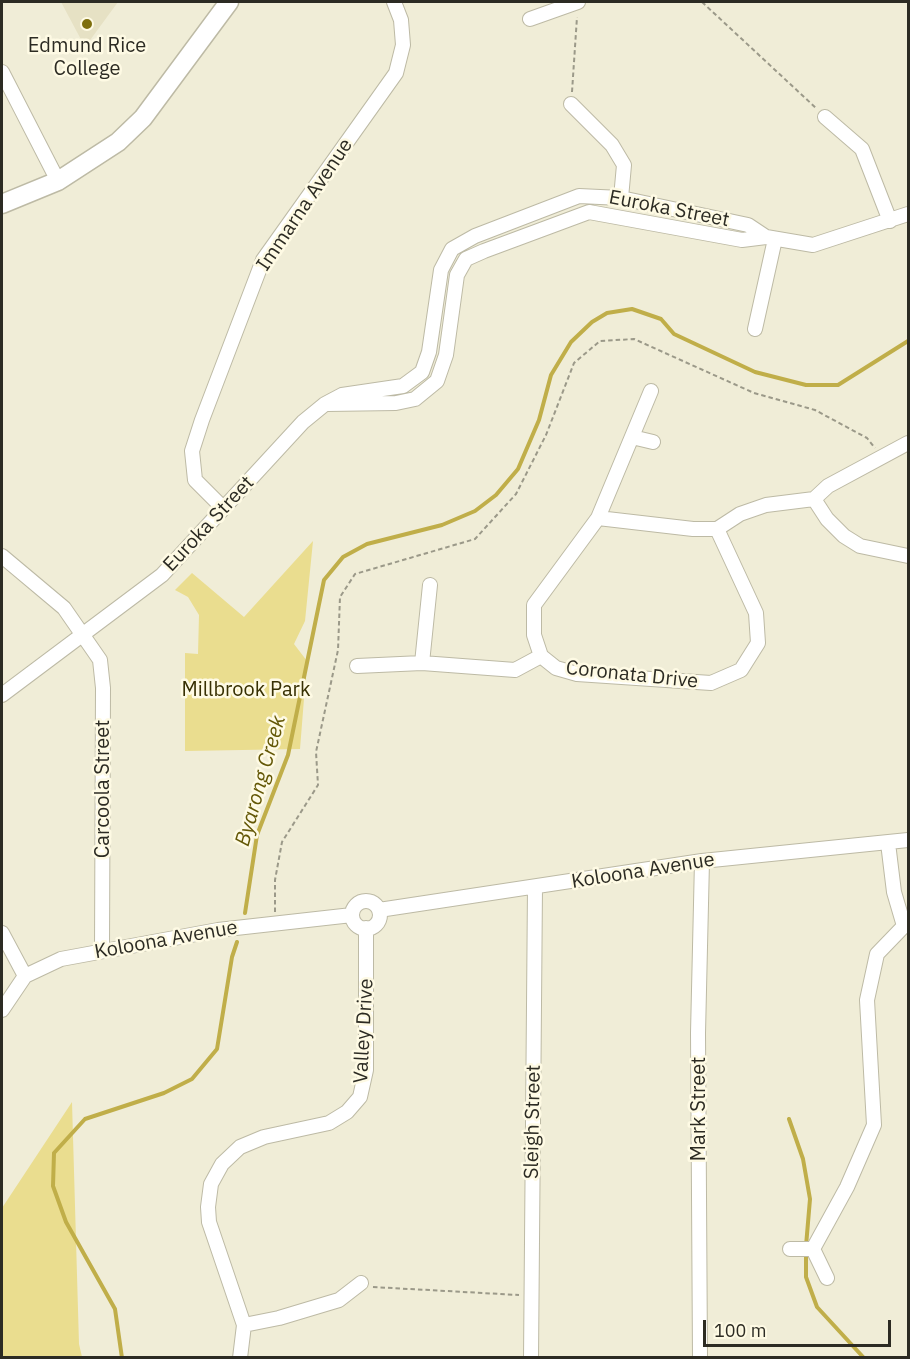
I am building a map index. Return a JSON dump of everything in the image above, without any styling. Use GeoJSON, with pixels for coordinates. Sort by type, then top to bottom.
{"type":"FeatureCollection","features":[{"type":"Feature","properties":{"kind":"main road"},"geometry":{"type":"LineString","coordinates":[[2,204],[58,181],[96,158],[143,118],[229,2]]}},
{"type":"Feature","properties":{"kind":"street","name":"Immarna Avenue"},"geometry":{"type":"LineString","coordinates":[[223,508],[195,480],[192,451],[202,420],[263,260],[396,73],[403,45],[401,21],[394,2]]}},
{"type":"Feature","properties":{"kind":"street"},"geometry":{"type":"LineString","coordinates":[[530,19],[577,7]]}},
{"type":"Feature","properties":{"kind":"street"},"geometry":{"type":"LineString","coordinates":[[2,72],[58,181]]}},
{"type":"Feature","properties":{"kind":"street"},"geometry":{"type":"LineString","coordinates":[[571,104],[612,146],[624,165],[621,198]]}},
{"type":"Feature","properties":{"kind":"street"},"geometry":{"type":"LineString","coordinates":[[825,117],[862,149],[890,221]]}},
{"type":"Feature","properties":{"kind":"street","name":"Euroka Street"},"geometry":{"type":"LineString","coordinates":[[2,694],[162,575],[303,422],[325,404],[342,395],[403,386],[422,372],[429,352],[441,270],[452,249],[475,236],[579,196],[621,198],[748,225],[771,238]]}},
{"type":"Feature","properties":{"kind":"street","name":"Euroka Street"},"geometry":{"type":"LineString","coordinates":[[325,404],[396,403],[415,399],[437,381],[446,355],[457,275],[466,260],[484,251],[589,212],[742,240],[771,238],[813,245],[909,214]]}},
{"type":"Feature","properties":{"kind":"street"},"geometry":{"type":"LineString","coordinates":[[755,329],[771,238]]}},
{"type":"Feature","properties":{"kind":"street","name":"Coronata Drive"},"geometry":{"type":"LineString","coordinates":[[651,391],[598,518],[534,605],[534,634],[541,656],[556,668],[588,675],[711,683],[741,670],[758,643],[756,613],[717,529]]}},
{"type":"Feature","properties":{"kind":"street"},"geometry":{"type":"LineString","coordinates":[[632,436],[653,442]]}},
{"type":"Feature","properties":{"kind":"street"},"geometry":{"type":"LineString","coordinates":[[598,518],[693,529],[717,529],[740,514],[766,505],[813,499],[828,486],[909,442]]}},
{"type":"Feature","properties":{"kind":"street"},"geometry":{"type":"LineString","coordinates":[[813,499],[827,519],[844,536],[860,546],[909,556]]}},
{"type":"Feature","properties":{"kind":"street","name":"Carcoola Street"},"geometry":{"type":"LineString","coordinates":[[2,556],[54,598],[84,634],[100,660],[103,688],[102,950]]}},
{"type":"Feature","properties":{"kind":"street"},"geometry":{"type":"LineString","coordinates":[[422,663],[430,585]]}},
{"type":"Feature","properties":{"kind":"street"},"geometry":{"type":"LineString","coordinates":[[357,666],[422,663],[515,670],[541,656]]}},
{"type":"Feature","properties":{"kind":"street","name":"Koloona Avenue"},"geometry":{"type":"LineString","coordinates":[[379,910],[702,861],[909,840]]}},
{"type":"Feature","properties":{"kind":"street"},"geometry":{"type":"LineString","coordinates":[[813,1249],[847,1187],[874,1125],[867,1000],[877,954],[906,929],[894,891],[888,843]]}},
{"type":"Feature","properties":{"kind":"street","name":"Mark Street"},"geometry":{"type":"LineString","coordinates":[[700,1358],[698,1033],[702,861]]}},
{"type":"Feature","properties":{"kind":"street","name":"Sleigh Street"},"geometry":{"type":"LineString","coordinates":[[531,1358],[535,887]]}},
{"type":"Feature","properties":{"kind":"street"},"geometry":{"type":"LineString","coordinates":[[363,901],[374,903],[379,910],[378,922],[366,928],[355,923],[352,915],[356,906],[363,901]]}},
{"type":"Feature","properties":{"kind":"street","name":"Koloona Avenue"},"geometry":{"type":"LineString","coordinates":[[25,976],[62,959],[102,950],[275,921],[352,915]]}},
{"type":"Feature","properties":{"kind":"street","name":"Valley Drive"},"geometry":{"type":"LineString","coordinates":[[240,1358],[244,1325],[209,1222],[211,1184],[222,1164],[240,1147],[264,1137],[329,1123],[348,1112],[360,1096],[366,1070],[366,928]]}},
{"type":"Feature","properties":{"kind":"street"},"geometry":{"type":"LineString","coordinates":[[2,933],[25,976],[2,1010]]}},
{"type":"Feature","properties":{"kind":"street"},"geometry":{"type":"LineString","coordinates":[[790,1249],[813,1249]]}},
{"type":"Feature","properties":{"kind":"street"},"geometry":{"type":"LineString","coordinates":[[813,1249],[827,1278]]}},
{"type":"Feature","properties":{"kind":"street"},"geometry":{"type":"LineString","coordinates":[[244,1325],[279,1318],[339,1300],[361,1283]]}},
{"type":"Feature","properties":{"kind":"path"},"geometry":{"type":"LineString","coordinates":[[702,2],[825,117]]}},
{"type":"Feature","properties":{"kind":"path"},"geometry":{"type":"LineString","coordinates":[[571,104],[577,7]]}},
{"type":"Feature","properties":{"kind":"path"},"geometry":{"type":"LineString","coordinates":[[275,909],[274,880],[282,842],[318,786],[316,752],[338,650],[340,597],[355,574],[475,539],[516,494],[546,435],[574,363],[600,341],[634,339],[754,393],[815,410],[867,438],[873,445]]}},
{"type":"Feature","properties":{"kind":"path"},"geometry":{"type":"LineString","coordinates":[[361,1283],[380,1289],[531,1296]]}},
{"type":"Feature","properties":{"kind":"shaded area","name":"Edmund Rice College"},"geometry":{"type":"Polygon","coordinates":[[[61,2],[118,2],[85,47],[61,2]]]}},
{"type":"Feature","properties":{"kind":"green space","name":"Millbrook Park"},"geometry":{"type":"Polygon","coordinates":[[[313,541],[305,621],[294,644],[307,661],[300,749],[185,751],[185,653],[198,654],[199,615],[188,597],[175,590],[192,573],[244,617],[313,541]]]}},
{"type":"Feature","properties":{"kind":"green space"},"geometry":{"type":"Polygon","coordinates":[[[72,1102],[79,1344],[82,1357],[2,1357],[2,1208],[72,1102]]]}},
{"type":"Feature","properties":{"kind":"waterway","name":"Byarong Creek"},"geometry":{"type":"LineString","coordinates":[[245,913],[257,835],[288,755],[324,580],[343,557],[367,544],[442,525],[475,511],[496,495],[518,469],[539,420],[551,375],[571,342],[592,322],[607,313],[632,309],[661,319],[674,334],[755,372],[806,385],[838,385],[908,341]]}},
{"type":"Feature","properties":{"kind":"waterway","name":"Byarong Creek"},"geometry":{"type":"LineString","coordinates":[[122,1358],[115,1309],[66,1222],[53,1186],[54,1153],[85,1119],[164,1093],[192,1079],[217,1049],[232,957],[237,942]]}},
{"type":"Feature","properties":{"kind":"waterway"},"geometry":{"type":"LineString","coordinates":[[789,1119],[803,1159],[810,1199],[806,1246]]}},
{"type":"Feature","properties":{"kind":"waterway"},"geometry":{"type":"LineString","coordinates":[[806,1253],[806,1277],[817,1307],[864,1358]]}},
{"type":"Feature","properties":{"kind":"place","name":"Edmund Rice College"},"geometry":{"type":"Point","coordinates":[87,24]}}]}
